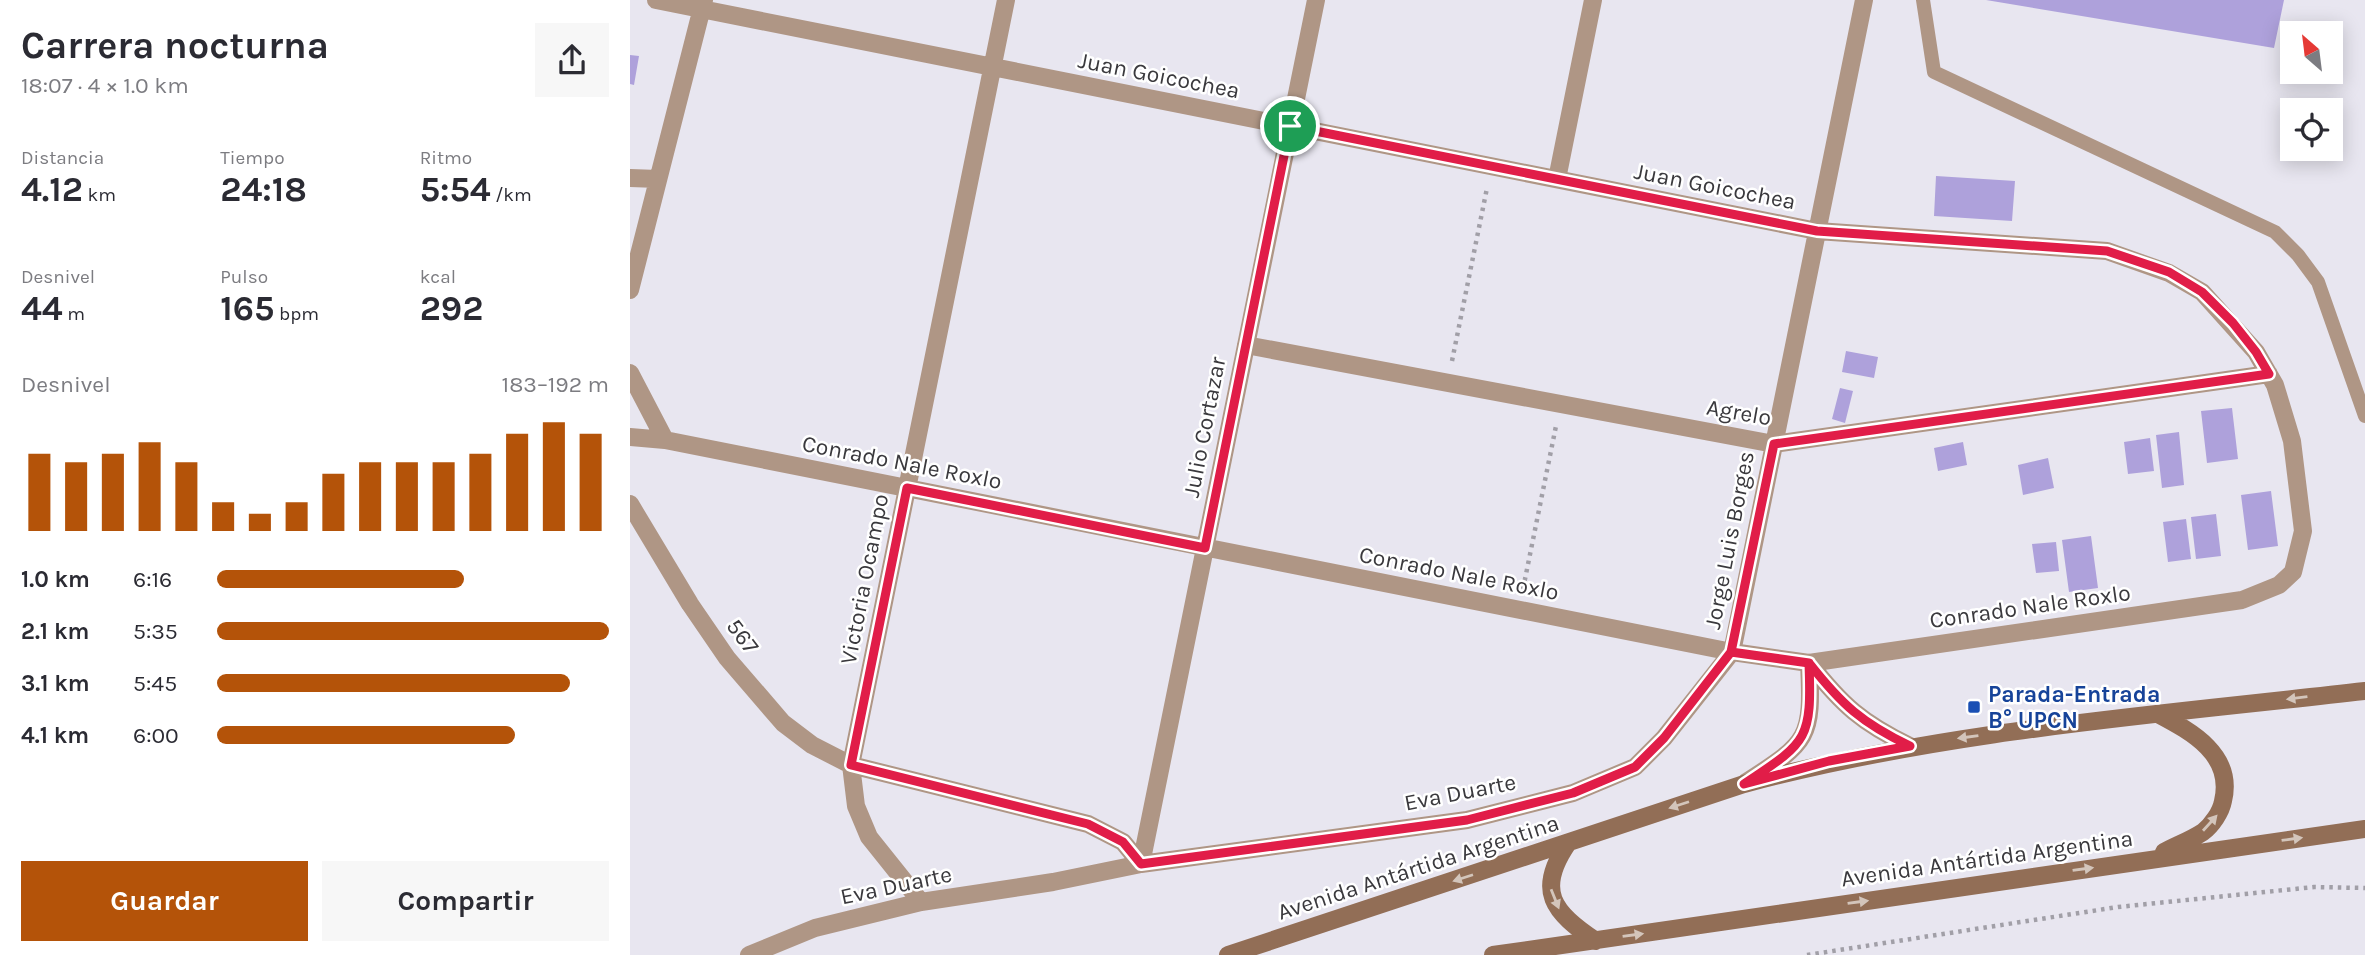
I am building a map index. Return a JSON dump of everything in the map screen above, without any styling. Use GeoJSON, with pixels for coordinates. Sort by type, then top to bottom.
{"type":"FeatureCollection","features":[{"type":"Feature","properties":{"kind":"main road","name":"Avenida Antártida Argentina"},"geometry":{"type":"LineString","coordinates":[[1228,955],[1744,784],[1829,761],[1910,746],[2365,691]]}},
{"type":"Feature","properties":{"kind":"main road"},"geometry":{"type":"LineString","coordinates":[[2152,859],[2205,831],[2221,810],[2227,788],[2218,758],[2194,733],[2158,715]]}},
{"type":"Feature","properties":{"kind":"main road","name":"Avenida Antártida Argentina"},"geometry":{"type":"LineString","coordinates":[[1493,955],[2365,830]]}},
{"type":"Feature","properties":{"kind":"main road"},"geometry":{"type":"LineString","coordinates":[[1568,843],[1554,864],[1550,890],[1567,921],[1596,941]]}},
{"type":"Feature","properties":{"kind":"street","name":"Juan Goicochea"},"geometry":{"type":"LineString","coordinates":[[656,0],[703,5],[992,67],[1817,231],[2107,251],[2169,272],[2202,292],[2241,333],[2269,374],[2284,411],[2292,441],[2303,531],[2293,572],[2279,585]]}},
{"type":"Feature","properties":{"kind":"street","name":"Victoria Ocampo"},"geometry":{"type":"LineString","coordinates":[[921,902],[869,837],[856,807],[851,765],[1006,0]]}},
{"type":"Feature","properties":{"kind":"street","name":"Julio Cortazar"},"geometry":{"type":"LineString","coordinates":[[1141,864],[1315,0]]}},
{"type":"Feature","properties":{"kind":"street"},"geometry":{"type":"LineString","coordinates":[[1557,179],[1593,0]]}},
{"type":"Feature","properties":{"kind":"street","name":"Jorge Luis Borges"},"geometry":{"type":"LineString","coordinates":[[1731,652],[1864,0]]}},
{"type":"Feature","properties":{"kind":"street"},"geometry":{"type":"LineString","coordinates":[[630,290],[703,5]]}},
{"type":"Feature","properties":{"kind":"street"},"geometry":{"type":"LineString","coordinates":[[630,178],[658,179]]}},
{"type":"Feature","properties":{"kind":"street","name":"Agrelo"},"geometry":{"type":"LineString","coordinates":[[1246,345],[1774,444],[2269,374]]}},
{"type":"Feature","properties":{"kind":"street"},"geometry":{"type":"LineString","coordinates":[[630,373],[665,440]]}},
{"type":"Feature","properties":{"kind":"street","name":"Conrado Nale Roxlo"},"geometry":{"type":"LineString","coordinates":[[630,437],[665,440],[1731,652],[1809,663],[2242,600],[2279,585]]}},
{"type":"Feature","properties":{"kind":"street","name":"567"},"geometry":{"type":"LineString","coordinates":[[630,504],[690,604],[753,689],[783,723],[813,746],[851,765]]}},
{"type":"Feature","properties":{"kind":"street","name":"Eva Duarte"},"geometry":{"type":"LineString","coordinates":[[749,955],[815,928],[921,902],[1053,882],[1141,864],[1467,820],[1573,793],[1635,767],[1664,738],[1731,652]]}},
{"type":"Feature","properties":{"kind":"street"},"geometry":{"type":"LineString","coordinates":[[1809,663],[1837,699],[1872,728],[1910,746]]}},
{"type":"Feature","properties":{"kind":"street"},"geometry":{"type":"LineString","coordinates":[[1744,784],[1792,752],[1806,731],[1811,706],[1809,663]]}},
{"type":"Feature","properties":{"kind":"street"},"geometry":{"type":"LineString","coordinates":[[851,765],[1088,824],[1123,842],[1141,864]]}},
{"type":"Feature","properties":{"kind":"lane"},"geometry":{"type":"LineString","coordinates":[[1923,0],[1934,72],[2275,232],[2298,255],[2318,282],[2365,416]]}},
{"type":"Feature","properties":{"kind":"path"},"geometry":{"type":"LineString","coordinates":[[1447,383],[1491,166]]}},
{"type":"Feature","properties":{"kind":"path"},"geometry":{"type":"LineString","coordinates":[[1519,610],[1561,404]]}},
{"type":"Feature","properties":{"kind":"path"},"geometry":{"type":"LineString","coordinates":[[1807,955],[2118,907],[2314,887],[2365,888]]}},
{"type":"Feature","properties":{"kind":"building"},"geometry":{"type":"Polygon","coordinates":[[[1986,0],[2284,0],[2274,48],[1986,0]]]}},
{"type":"Feature","properties":{"kind":"building"},"geometry":{"type":"Polygon","coordinates":[[[630,55],[639,56],[634,85],[630,84],[630,55]]]}},
{"type":"Feature","properties":{"kind":"building"},"geometry":{"type":"Polygon","coordinates":[[[1936,176],[2015,181],[2012,221],[1934,216],[1936,176]]]}},
{"type":"Feature","properties":{"kind":"building"},"geometry":{"type":"Polygon","coordinates":[[[1846,351],[1878,357],[1874,378],[1842,372],[1846,351]]]}},
{"type":"Feature","properties":{"kind":"building"},"geometry":{"type":"Polygon","coordinates":[[[1840,388],[1853,391],[1845,423],[1832,419],[1840,388]]]}},
{"type":"Feature","properties":{"kind":"building"},"geometry":{"type":"Polygon","coordinates":[[[2232,408],[2238,459],[2207,463],[2201,411],[2232,408]]]}},
{"type":"Feature","properties":{"kind":"building"},"geometry":{"type":"Polygon","coordinates":[[[2179,432],[2184,485],[2162,488],[2156,435],[2179,432]]]}},
{"type":"Feature","properties":{"kind":"building"},"geometry":{"type":"Polygon","coordinates":[[[2150,438],[2154,471],[2128,474],[2124,442],[2150,438]]]}},
{"type":"Feature","properties":{"kind":"building"},"geometry":{"type":"Polygon","coordinates":[[[1963,442],[1967,465],[1938,471],[1934,448],[1963,442]]]}},
{"type":"Feature","properties":{"kind":"building"},"geometry":{"type":"Polygon","coordinates":[[[2048,458],[2054,488],[2023,495],[2018,465],[2048,458]]]}},
{"type":"Feature","properties":{"kind":"building"},"geometry":{"type":"Polygon","coordinates":[[[2271,491],[2278,546],[2248,550],[2241,495],[2271,491]]]}},
{"type":"Feature","properties":{"kind":"building"},"geometry":{"type":"Polygon","coordinates":[[[2216,514],[2221,556],[2196,559],[2191,517],[2216,514]]]}},
{"type":"Feature","properties":{"kind":"building"},"geometry":{"type":"Polygon","coordinates":[[[2186,519],[2191,559],[2168,562],[2163,522],[2186,519]]]}},
{"type":"Feature","properties":{"kind":"building"},"geometry":{"type":"Polygon","coordinates":[[[2091,536],[2098,588],[2069,592],[2062,540],[2091,536]]]}},
{"type":"Feature","properties":{"kind":"building"},"geometry":{"type":"Polygon","coordinates":[[[2056,542],[2059,571],[2036,573],[2032,544],[2056,542]]]}},
{"type":"Feature","properties":{"kind":"place","name":"Parada-Entrada B° UPCN"},"geometry":{"type":"Point","coordinates":[1974,707]}},
{"type":"Feature","properties":{"kind":"route"},"geometry":{"type":"LineString","coordinates":[[1290,126],[1205,548],[907,488],[851,765],[1088,824],[1123,842],[1141,864],[1467,820],[1573,793],[1635,767],[1664,738],[1731,652],[1809,663],[1837,699],[1872,728],[1910,746],[1829,761],[1744,784],[1792,752],[1806,731],[1811,706],[1809,663],[1731,652],[1774,444],[2269,374],[2233,323],[2202,292],[2169,272],[2107,251],[1817,231],[1290,126]]}}]}
